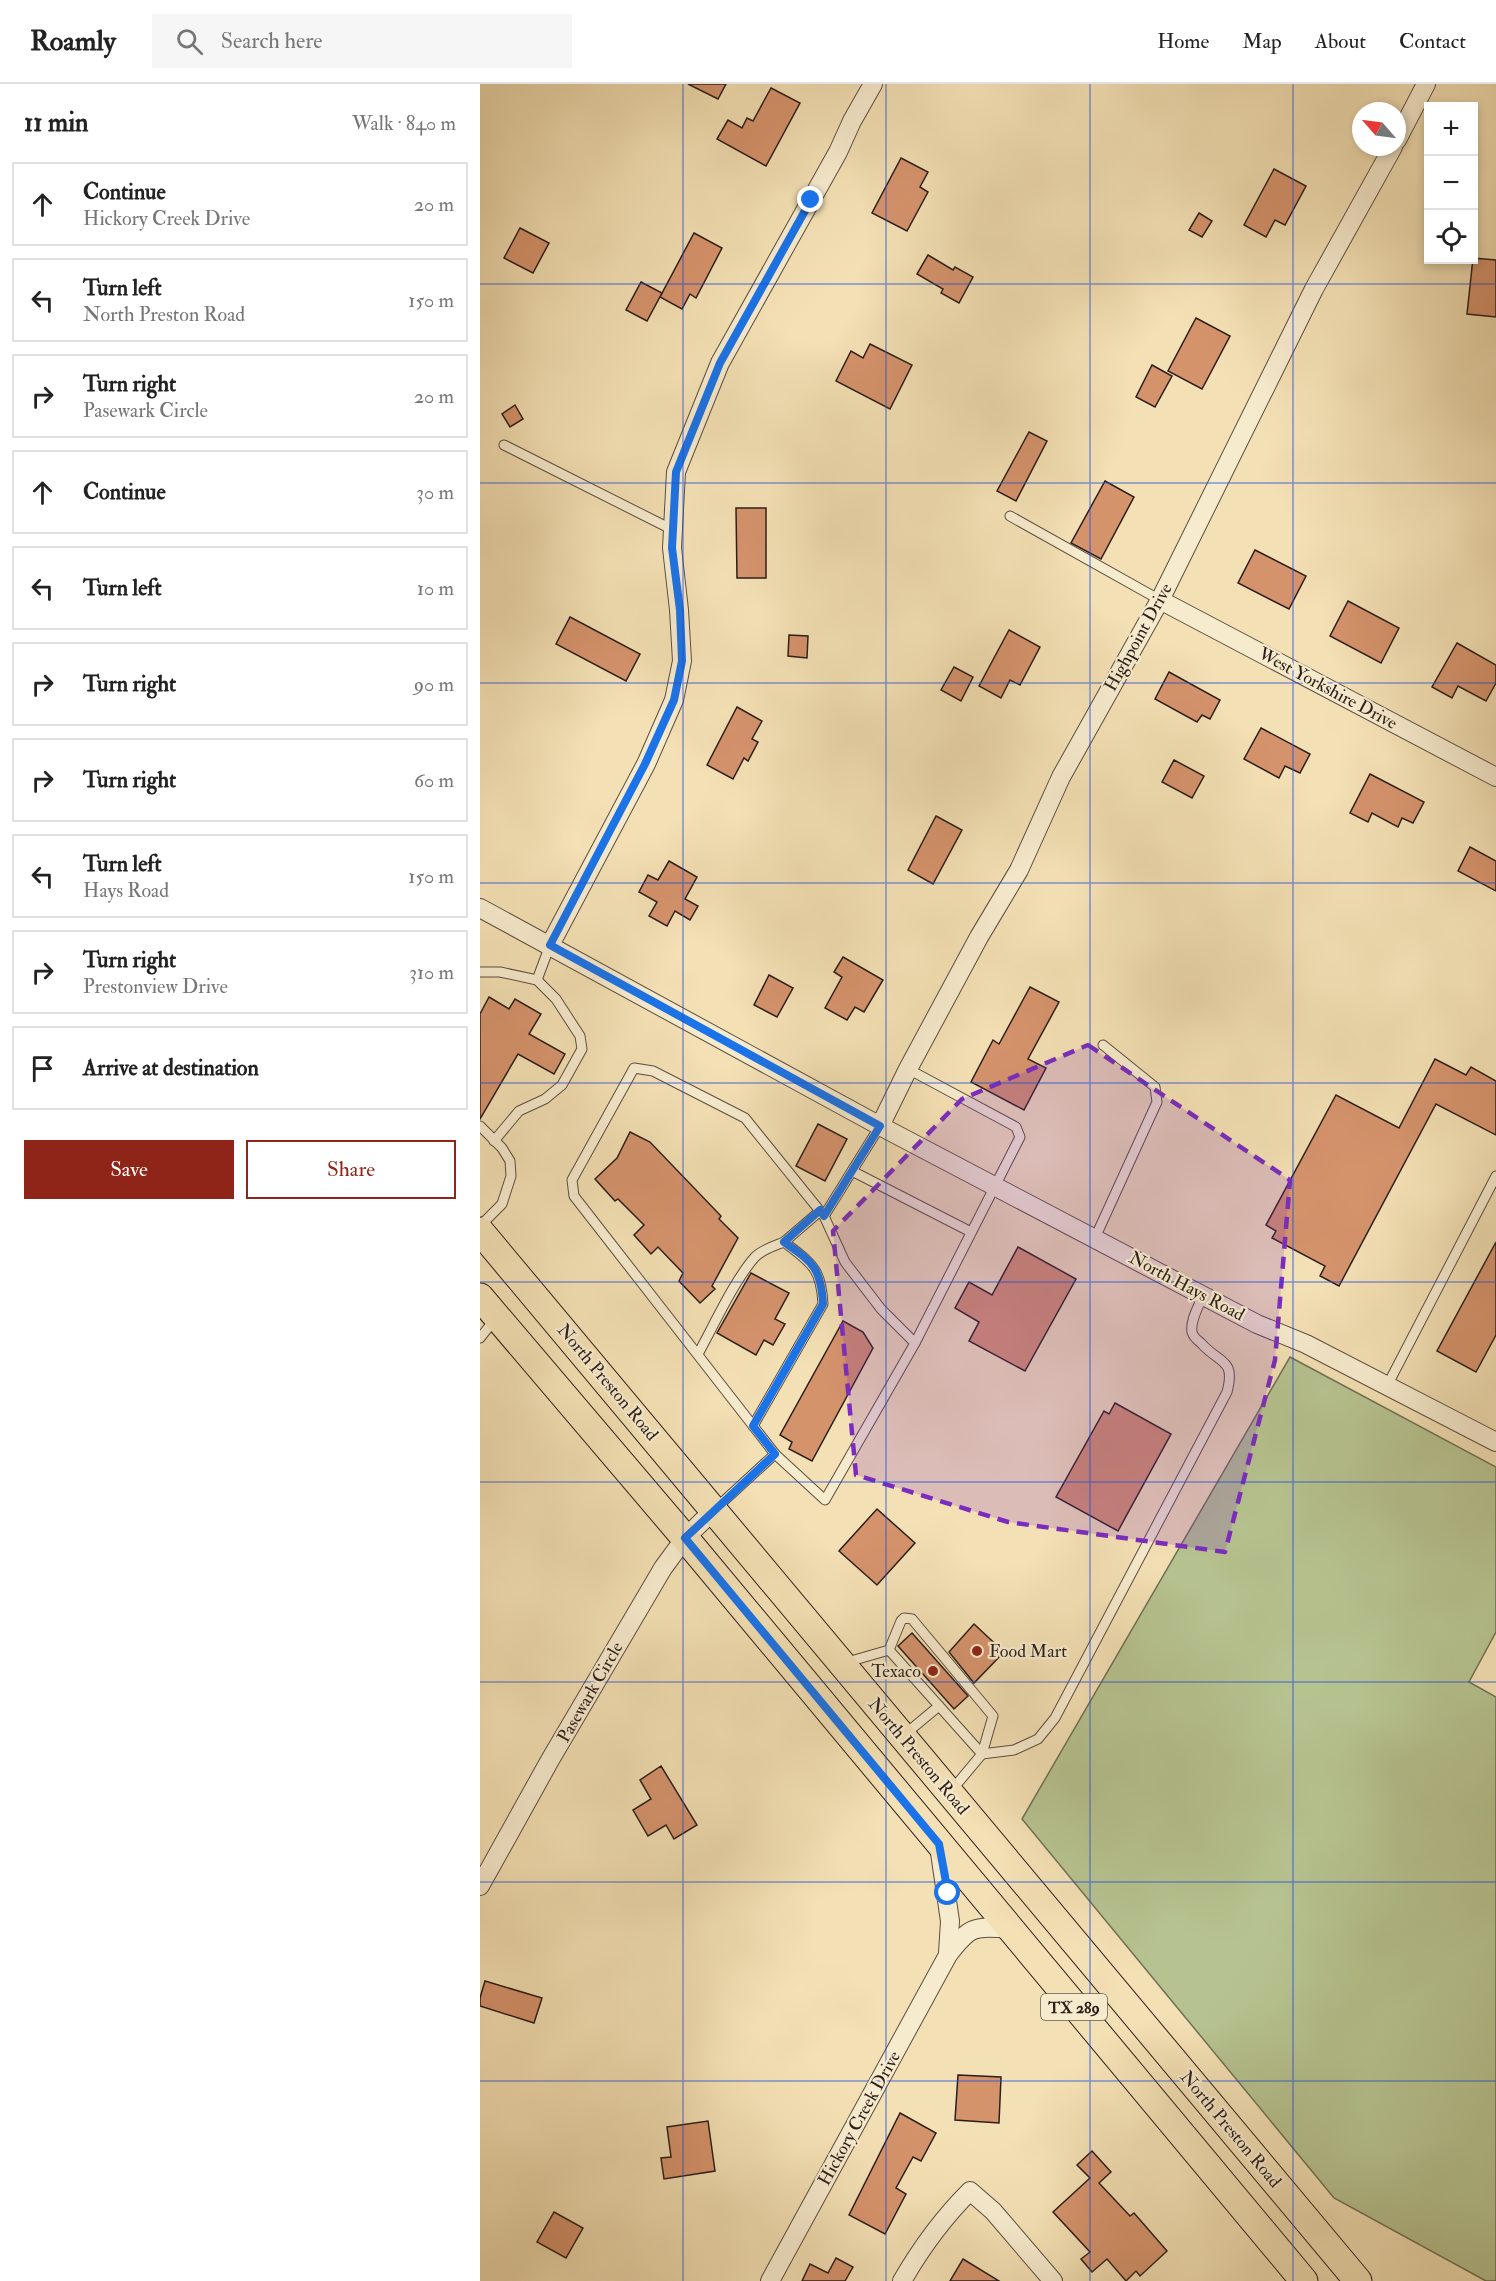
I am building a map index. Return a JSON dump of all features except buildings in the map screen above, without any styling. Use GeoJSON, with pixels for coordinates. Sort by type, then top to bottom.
{"type":"FeatureCollection","features":[{"type":"Feature","properties":{"kind":"main road","name":"North Preston Road"},"geometry":{"type":"LineString","coordinates":[[480,1231],[715,1509],[1358,2281]]}},
{"type":"Feature","properties":{"kind":"main road","name":"TX 289"},"geometry":{"type":"LineString","coordinates":[[480,1297],[685,1538],[1304,2281]]}},
{"type":"Feature","properties":{"kind":"street"},"geometry":{"type":"LineString","coordinates":[[550,945],[650,755],[674,700],[682,661],[680,610],[672,548],[676,472],[720,363],[838,152],[873,84]]}},
{"type":"Feature","properties":{"kind":"street"},"geometry":{"type":"LineString","coordinates":[[1406,123],[1426,84]]}},
{"type":"Feature","properties":{"kind":"street","name":"Highpoint Drive"},"geometry":{"type":"LineString","coordinates":[[880,1126],[979,937],[1019,870],[1061,777],[1160,600],[1314,290],[1388,156]]}},
{"type":"Feature","properties":{"kind":"street","name":"West Yorkshire Drive"},"geometry":{"type":"LineString","coordinates":[[1160,600],[1496,777]]}},
{"type":"Feature","properties":{"kind":"street","name":"North Hays Road"},"geometry":{"type":"LineString","coordinates":[[480,908],[880,1126],[1257,1324],[1306,1344],[1496,1442]]}},
{"type":"Feature","properties":{"kind":"street","name":"Pasewark Circle"},"geometry":{"type":"LineString","coordinates":[[480,1886],[657,1577],[685,1538],[715,1509]]}},
{"type":"Feature","properties":{"kind":"street","name":"Hickory Creek Drive"},"geometry":{"type":"LineString","coordinates":[[939,1844],[950,1921],[948,1954]]}},
{"type":"Feature","properties":{"kind":"street","name":"Hickory Creek Drive"},"geometry":{"type":"LineString","coordinates":[[770,2281],[948,1954],[962,1936],[975,1928],[1009,1929]]}},
{"type":"Feature","properties":{"kind":"street"},"geometry":{"type":"LineString","coordinates":[[902,2281],[948,2212],[970,2191],[993,2211],[1053,2281]]}},
{"type":"Feature","properties":{"kind":"lane"},"geometry":{"type":"LineString","coordinates":[[504,445],[673,530]]}},
{"type":"Feature","properties":{"kind":"lane"},"geometry":{"type":"LineString","coordinates":[[1010,516],[1160,600]]}},
{"type":"Feature","properties":{"kind":"lane"},"geometry":{"type":"LineString","coordinates":[[537,980],[550,945]]}},
{"type":"Feature","properties":{"kind":"lane"},"geometry":{"type":"LineString","coordinates":[[480,972],[500,972],[537,980],[556,999],[579,1036],[582,1049],[562,1085],[545,1099],[519,1111],[494,1141]]}},
{"type":"Feature","properties":{"kind":"lane"},"geometry":{"type":"LineString","coordinates":[[1095,1238],[1158,1101],[1155,1087],[1103,1045]]}},
{"type":"Feature","properties":{"kind":"lane"},"geometry":{"type":"LineString","coordinates":[[908,1069],[1016,1127],[1020,1137],[915,1343],[825,1500],[775,1454],[574,1196],[572,1180],[634,1068],[653,1071],[745,1118],[822,1213],[845,1262],[881,1309],[915,1343]]}},
{"type":"Feature","properties":{"kind":"lane"},"geometry":{"type":"LineString","coordinates":[[480,1126],[510,1161],[511,1176],[502,1204],[480,1226]]}},
{"type":"Feature","properties":{"kind":"lane"},"geometry":{"type":"LineString","coordinates":[[698,1354],[744,1273],[756,1257],[767,1248],[784,1242],[822,1213],[880,1126]]}},
{"type":"Feature","properties":{"kind":"lane"},"geometry":{"type":"LineString","coordinates":[[852,1171],[971,1232]]}},
{"type":"Feature","properties":{"kind":"lane"},"geometry":{"type":"LineString","coordinates":[[1387,1386],[1496,1176]]}},
{"type":"Feature","properties":{"kind":"lane"},"geometry":{"type":"LineString","coordinates":[[753,1426],[823,1304],[822,1286],[817,1270],[809,1260],[784,1242]]}},
{"type":"Feature","properties":{"kind":"lane"},"geometry":{"type":"LineString","coordinates":[[982,1754],[1014,1750],[1038,1739],[1055,1718],[1227,1392],[1231,1376],[1226,1363],[1203,1346],[1192,1334],[1192,1323],[1203,1295]]}},
{"type":"Feature","properties":{"kind":"lane"},"geometry":{"type":"LineString","coordinates":[[480,1338],[498,1317]]}},
{"type":"Feature","properties":{"kind":"lane"},"geometry":{"type":"LineString","coordinates":[[715,1509],[775,1454]]}},
{"type":"Feature","properties":{"kind":"lane"},"geometry":{"type":"LineString","coordinates":[[889,1650],[901,1621],[904,1618],[912,1619],[993,1716],[982,1754],[950,1793]]}},
{"type":"Feature","properties":{"kind":"lane"},"geometry":{"type":"LineString","coordinates":[[889,1650],[982,1754]]}},
{"type":"Feature","properties":{"kind":"lane"},"geometry":{"type":"LineString","coordinates":[[843,1663],[889,1650]]}},
{"type":"Feature","properties":{"kind":"lane"},"geometry":{"type":"LineString","coordinates":[[902,1736],[939,1706]]}},
{"type":"Feature","properties":{"kind":"highlighted area"},"geometry":{"type":"Polygon","coordinates":[[[1088,1045],[1290,1180],[1275,1360],[1225,1552],[1008,1522],[856,1475],[833,1231],[962,1099],[1088,1045]]]}},
{"type":"Feature","properties":{"kind":"green space"},"geometry":{"type":"Polygon","coordinates":[[[1290,1357],[1496,1467],[1496,1632],[1469,1682],[1496,1697],[1496,2281],[1486,2281],[1334,2198],[1022,1819],[1290,1357]]]}},
{"type":"Feature","properties":{"kind":"place","name":"Food Mart"},"geometry":{"type":"Point","coordinates":[977,1651]}},
{"type":"Feature","properties":{"kind":"place","name":"Texaco"},"geometry":{"type":"Point","coordinates":[933,1671]}},
{"type":"Feature","properties":{"kind":"route"},"geometry":{"type":"LineString","coordinates":[[811,200],[720,363],[676,472],[672,548],[680,610],[682,661],[674,700],[659,737],[550,945],[880,1126],[824,1216],[820,1210],[784,1242],[809,1260],[817,1270],[822,1286],[823,1304],[753,1426],[775,1454],[685,1538],[939,1844],[948,1893]]}}]}
